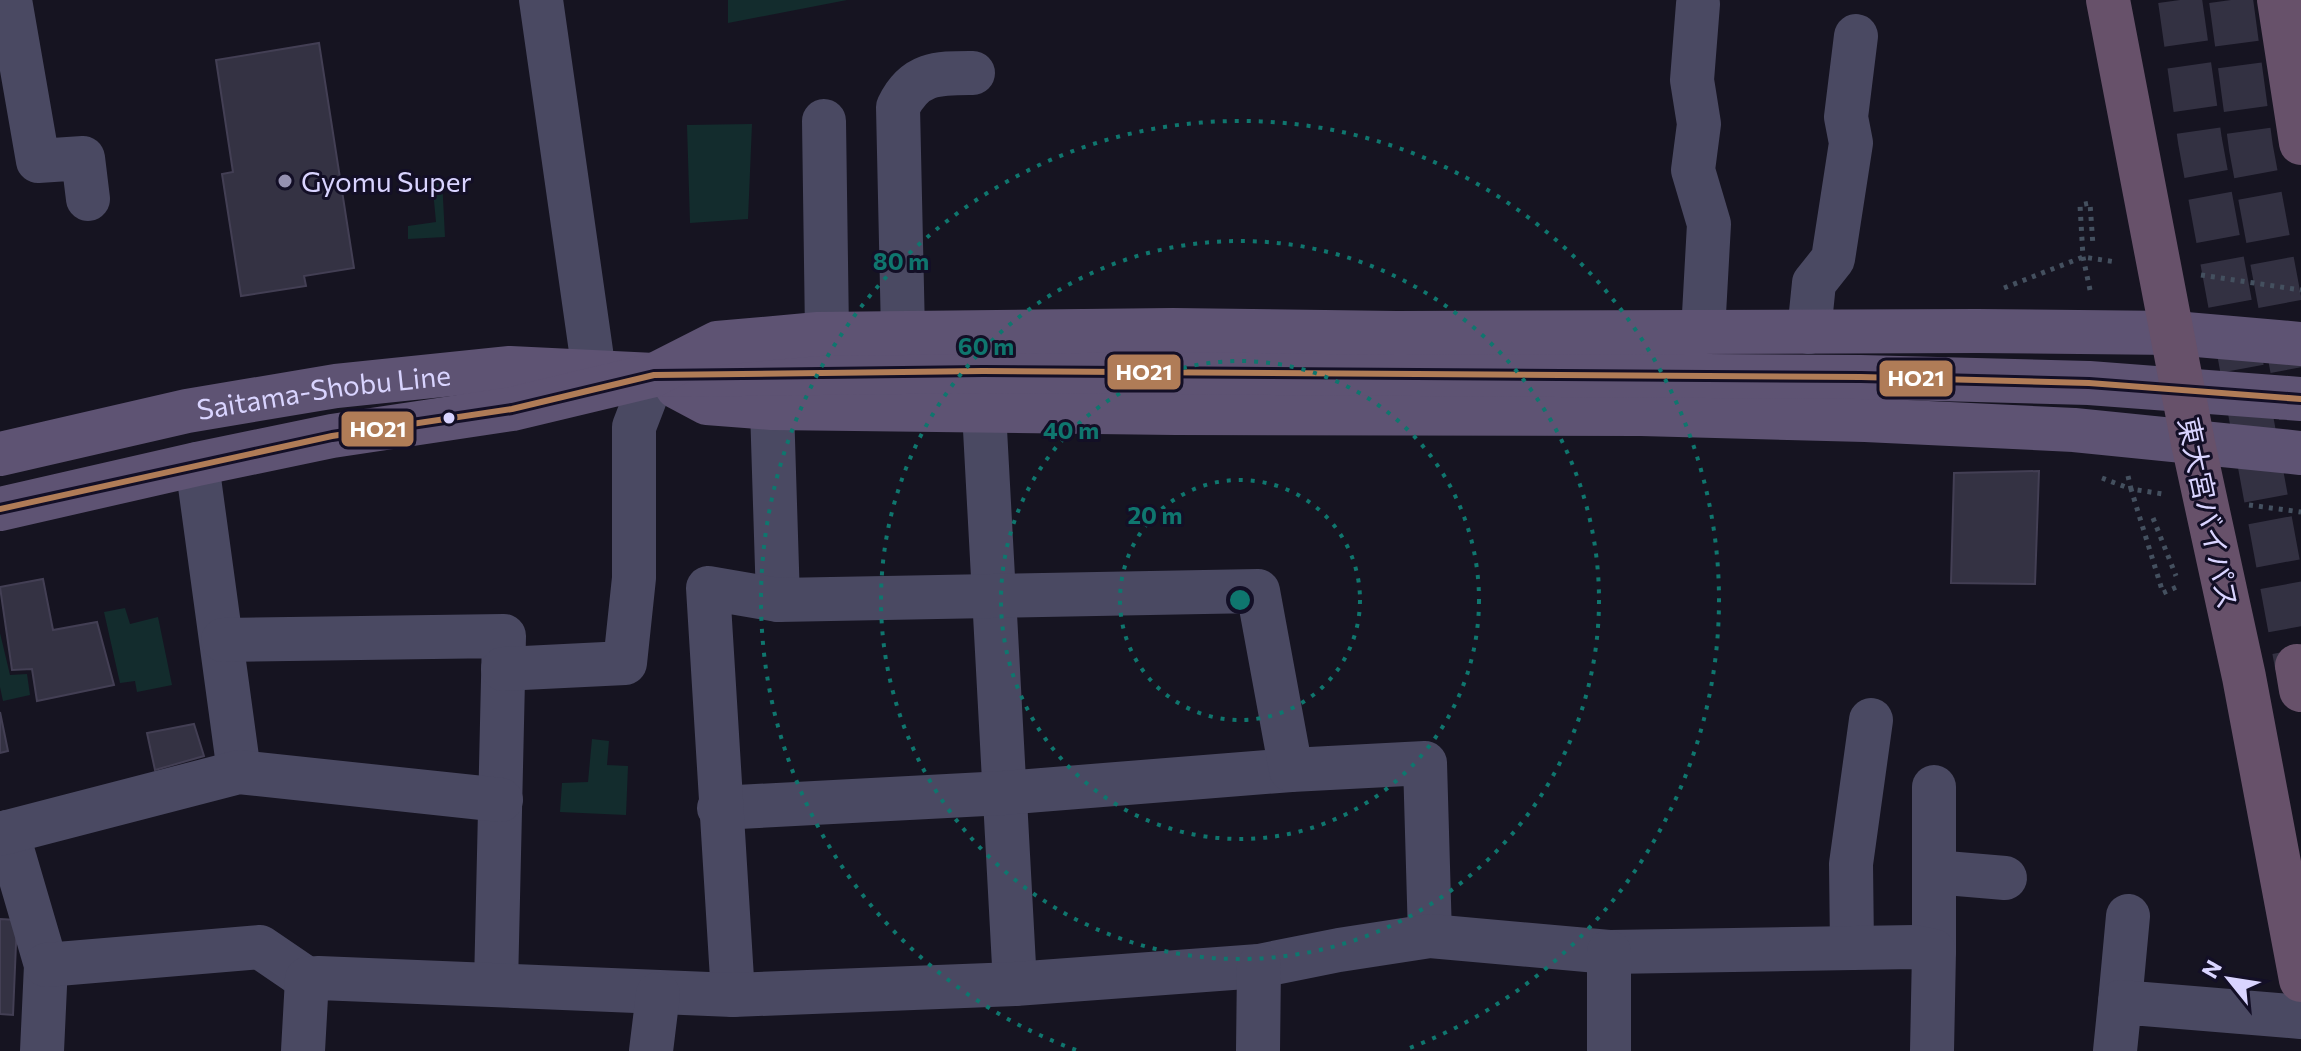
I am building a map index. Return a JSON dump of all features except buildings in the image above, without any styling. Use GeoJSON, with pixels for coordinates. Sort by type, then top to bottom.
{"type":"FeatureCollection","features":[{"type":"Feature","properties":{"kind":"highway","name":"東大宮バイパス"},"geometry":{"type":"LineString","coordinates":[[2108,0],[2193,443],[2244,677],[2301,980]]}},
{"type":"Feature","properties":{"kind":"highway"},"geometry":{"type":"LineString","coordinates":[[2279,0],[2297,90],[2301,143]]}},
{"type":"Feature","properties":{"kind":"main road"},"geometry":{"type":"LineString","coordinates":[[654,375],[717,343],[827,333],[1173,330],[2174,333],[2301,344]]}},
{"type":"Feature","properties":{"kind":"main road","name":"Saitama-Shobu Line"},"geometry":{"type":"LineString","coordinates":[[0,454],[187,411],[336,386],[510,368],[654,375],[983,371],[1861,377],[2089,383],[2219,390],[2301,399]]}},
{"type":"Feature","properties":{"kind":"main road","name":"Saitama-Shobu Line"},"geometry":{"type":"LineString","coordinates":[[0,509],[332,436],[512,409],[654,375]]}},
{"type":"Feature","properties":{"kind":"main road"},"geometry":{"type":"LineString","coordinates":[[654,375],[707,403],[772,408],[1657,414],[2074,430],[2301,453]]}},
{"type":"Feature","properties":{"kind":"street"},"geometry":{"type":"LineString","coordinates":[[10,0],[19,165],[83,158],[88,199]]}},
{"type":"Feature","properties":{"kind":"street"},"geometry":{"type":"LineString","coordinates":[[541,0],[594,372]]}},
{"type":"Feature","properties":{"kind":"street"},"geometry":{"type":"LineString","coordinates":[[1698,4],[1692,80],[1699,124],[1693,170],[1709,224],[1703,332]]}},
{"type":"Feature","properties":{"kind":"street"},"geometry":{"type":"LineString","coordinates":[[1809,332],[1814,283],[1833,259],[1851,143],[1846,117],[1856,36]]}},
{"type":"Feature","properties":{"kind":"street"},"geometry":{"type":"LineString","coordinates":[[903,333],[898,107],[911,86],[919,81],[942,73],[973,73]]}},
{"type":"Feature","properties":{"kind":"street"},"geometry":{"type":"LineString","coordinates":[[824,121],[827,333]]}},
{"type":"Feature","properties":{"kind":"street"},"geometry":{"type":"LineString","coordinates":[[503,669],[625,663],[634,578],[634,427],[654,375]]}},
{"type":"Feature","properties":{"kind":"street"},"geometry":{"type":"LineString","coordinates":[[772,408],[778,600]]}},
{"type":"Feature","properties":{"kind":"street"},"geometry":{"type":"LineString","coordinates":[[984,411],[1015,984]]}},
{"type":"Feature","properties":{"kind":"street"},"geometry":{"type":"LineString","coordinates":[[197,464],[239,772]]}},
{"type":"Feature","properties":{"kind":"street"},"geometry":{"type":"LineString","coordinates":[[733,995],[719,808],[708,588],[778,600],[1258,591],[1291,770]]}},
{"type":"Feature","properties":{"kind":"street"},"geometry":{"type":"LineString","coordinates":[[223,640],[504,636],[496,985]]}},
{"type":"Feature","properties":{"kind":"street"},"geometry":{"type":"LineString","coordinates":[[1852,948],[1851,864],[1871,720]]}},
{"type":"Feature","properties":{"kind":"street"},"geometry":{"type":"LineString","coordinates":[[719,808],[1004,793],[1291,770],[1425,763],[1430,936]]}},
{"type":"Feature","properties":{"kind":"street"},"geometry":{"type":"LineString","coordinates":[[42,1051],[46,965],[3,833],[239,772],[501,800]]}},
{"type":"Feature","properties":{"kind":"street"},"geometry":{"type":"LineString","coordinates":[[1932,1051],[1934,787]]}},
{"type":"Feature","properties":{"kind":"street"},"geometry":{"type":"LineString","coordinates":[[1934,872],[2005,878]]}},
{"type":"Feature","properties":{"kind":"street"},"geometry":{"type":"LineString","coordinates":[[2115,1051],[2128,916]]}},
{"type":"Feature","properties":{"kind":"street"},"geometry":{"type":"LineString","coordinates":[[46,965],[260,947],[307,979],[733,995],[1015,984],[1259,966],[1430,936],[1609,952],[1914,947],[1934,951]]}},
{"type":"Feature","properties":{"kind":"street"},"geometry":{"type":"LineString","coordinates":[[1609,952],[1609,1051]]}},
{"type":"Feature","properties":{"kind":"street"},"geometry":{"type":"LineString","coordinates":[[1258,1051],[1259,966]]}},
{"type":"Feature","properties":{"kind":"street"},"geometry":{"type":"LineString","coordinates":[[303,1051],[307,979]]}},
{"type":"Feature","properties":{"kind":"street"},"geometry":{"type":"LineString","coordinates":[[651,1051],[658,994]]}},
{"type":"Feature","properties":{"kind":"street"},"geometry":{"type":"LineString","coordinates":[[2120,1002],[2301,1017]]}},
{"type":"Feature","properties":{"kind":"path"},"geometry":{"type":"LineString","coordinates":[[1997,291],[2083,257],[2080,205],[2090,203],[2093,246]]}},
{"type":"Feature","properties":{"kind":"path"},"geometry":{"type":"LineString","coordinates":[[2131,489],[2163,593],[2180,587],[2153,518]]}},
{"type":"Feature","properties":{"kind":"green space"},"geometry":{"type":"Polygon","coordinates":[[[728,0],[847,0],[728,23],[728,0]]]}},
{"type":"Feature","properties":{"kind":"green space"},"geometry":{"type":"Polygon","coordinates":[[[752,124],[748,219],[690,223],[687,125],[752,124]]]}},
{"type":"Feature","properties":{"kind":"green space"},"geometry":{"type":"Polygon","coordinates":[[[442,179],[445,237],[408,239],[408,226],[436,222],[432,180],[442,179]]]}},
{"type":"Feature","properties":{"kind":"green space"},"geometry":{"type":"Polygon","coordinates":[[[125,608],[130,624],[158,617],[172,685],[137,692],[135,681],[120,683],[104,612],[125,608]]]}},
{"type":"Feature","properties":{"kind":"green space"},"geometry":{"type":"Polygon","coordinates":[[[0,633],[10,675],[27,674],[30,695],[3,701],[0,633]]]}},
{"type":"Feature","properties":{"kind":"green space"},"geometry":{"type":"Polygon","coordinates":[[[592,739],[609,741],[607,765],[628,766],[626,815],[560,812],[562,783],[588,782],[592,739]]]}},
{"type":"Feature","properties":{"kind":"tunnel"},"geometry":{"type":"LineString","coordinates":[[2180,0],[2200,141],[2297,666]]}},
{"type":"Feature","properties":{"kind":"tunnel"},"geometry":{"type":"LineString","coordinates":[[2231,0],[2251,148],[2301,416]]}},
{"type":"Feature","properties":{"kind":"transit line","name":"HO21"},"geometry":{"type":"LineString","coordinates":[[0,509],[332,436],[512,409],[654,375],[983,371],[1861,377],[2089,383],[2301,399]]}},
{"type":"Feature","properties":{"kind":"place","name":"Gyomu Super"},"geometry":{"type":"Point","coordinates":[285,181]}}]}
